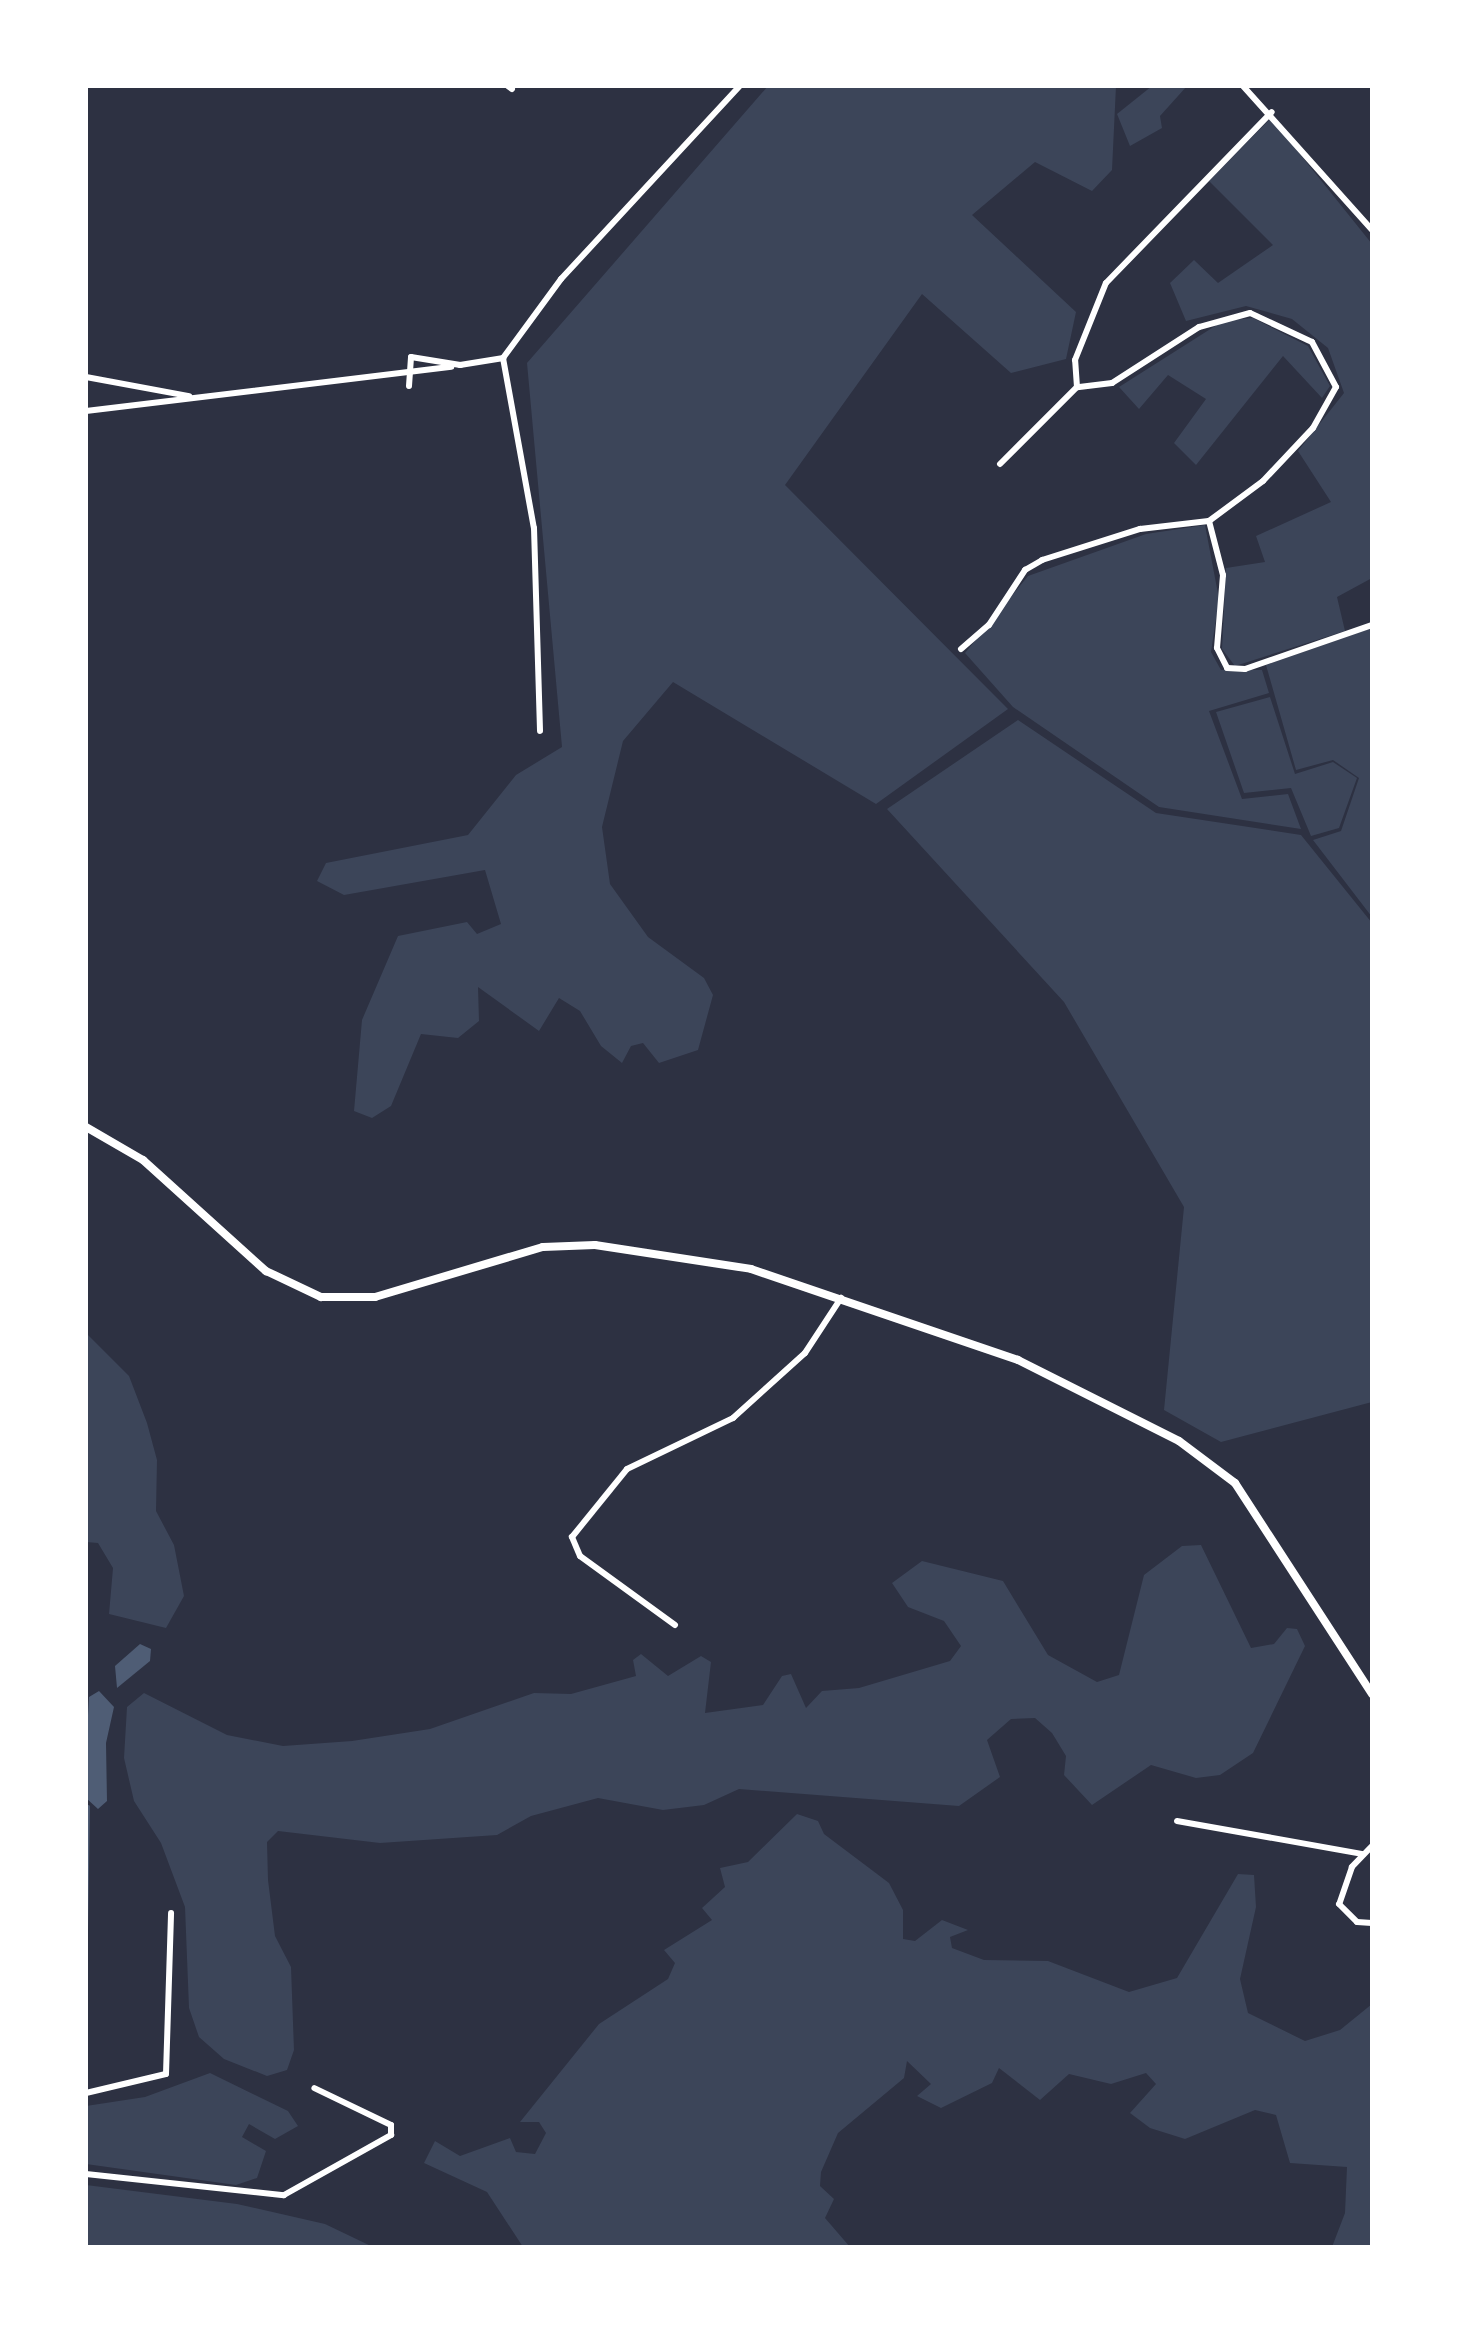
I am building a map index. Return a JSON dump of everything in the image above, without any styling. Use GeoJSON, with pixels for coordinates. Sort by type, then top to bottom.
{"type":"FeatureCollection","features":[{"type":"Feature","properties":{"kind":"main road"},"geometry":{"type":"LineString","coordinates":[[86,1127],[143,1160],[266,1271],[321,1297],[375,1297],[577,1243],[715,1260],[841,1297],[1018,1360],[1208,1460],[1256,1507],[1372,1694]]}},
{"type":"Feature","properties":{"kind":"street"},"geometry":{"type":"LineString","coordinates":[[86,411],[351,373],[407,372],[503,358],[561,279],[740,86]]}},
{"type":"Feature","properties":{"kind":"street"},"geometry":{"type":"LineString","coordinates":[[1243,86],[1272,112],[1372,230]]}},
{"type":"Feature","properties":{"kind":"street"},"geometry":{"type":"LineString","coordinates":[[1077,387],[1075,360],[1106,283],[1272,112]]}},
{"type":"Feature","properties":{"kind":"street"},"geometry":{"type":"LineString","coordinates":[[961,649],[989,625],[1025,570],[1042,560],[1140,529],[1209,521],[1263,481],[1333,399],[1335,376],[1312,342],[1271,318],[1235,313],[1199,327],[1112,383],[1077,387],[1000,464]]}},
{"type":"Feature","properties":{"kind":"street"},"geometry":{"type":"LineString","coordinates":[[409,386],[407,372],[411,357],[460,365]]}},
{"type":"Feature","properties":{"kind":"street"},"geometry":{"type":"LineString","coordinates":[[503,358],[534,528],[540,731]]}},
{"type":"Feature","properties":{"kind":"street"},"geometry":{"type":"LineString","coordinates":[[86,377],[197,397]]}},
{"type":"Feature","properties":{"kind":"street"},"geometry":{"type":"LineString","coordinates":[[1209,521],[1223,575],[1217,648],[1227,668],[1245,669],[1372,625]]}},
{"type":"Feature","properties":{"kind":"street"},"geometry":{"type":"LineString","coordinates":[[675,1625],[571,1543],[606,1490],[650,1456],[733,1418],[805,1353],[841,1297]]}},
{"type":"Feature","properties":{"kind":"street"},"geometry":{"type":"LineString","coordinates":[[1177,1821],[1363,1854]]}},
{"type":"Feature","properties":{"kind":"street"},"geometry":{"type":"LineString","coordinates":[[1372,1846],[1363,1854],[1339,1904],[1357,1922],[1372,1923]]}},
{"type":"Feature","properties":{"kind":"street"},"geometry":{"type":"LineString","coordinates":[[86,2093],[166,2074],[171,1913]]}},
{"type":"Feature","properties":{"kind":"street"},"geometry":{"type":"LineString","coordinates":[[86,2174],[284,2195],[391,2135],[391,2125],[314,2088]]}},
{"type":"Feature","properties":{"kind":"shaded area"},"geometry":{"type":"Polygon","coordinates":[[[768,86],[1116,86],[1112,170],[1092,191],[1035,162],[972,215],[1076,312],[1066,359],[1011,373],[922,294],[785,485],[1008,709],[876,804],[673,682],[623,741],[602,827],[610,884],[648,937],[704,978],[713,995],[698,1050],[659,1063],[643,1043],[631,1046],[622,1063],[601,1046],[580,1011],[559,998],[539,1031],[478,987],[479,1021],[458,1038],[421,1034],[391,1106],[372,1118],[354,1111],[362,1020],[398,936],[467,922],[477,934],[501,924],[485,870],[344,895],[317,881],[326,863],[468,835],[516,775],[562,747],[527,363],[768,86]]]}},
{"type":"Feature","properties":{"kind":"shaded area"},"geometry":{"type":"Polygon","coordinates":[[[1152,86],[1187,86],[1160,116],[1162,128],[1130,146],[1117,114],[1152,86]]]}},
{"type":"Feature","properties":{"kind":"shaded area"},"geometry":{"type":"Polygon","coordinates":[[[1271,118],[1372,244],[1372,578],[1337,597],[1345,631],[1235,666],[1222,649],[1226,568],[1265,562],[1256,536],[1331,502],[1298,451],[1344,393],[1328,348],[1292,319],[1246,306],[1186,321],[1170,283],[1194,260],[1218,283],[1273,245],[1209,181],[1271,118]]]}},
{"type":"Feature","properties":{"kind":"shaded area"},"geometry":{"type":"Polygon","coordinates":[[[1253,318],[1308,346],[1330,386],[1322,398],[1283,356],[1196,465],[1174,443],[1206,399],[1168,375],[1139,409],[1119,387],[1223,321],[1253,318]]]}},
{"type":"Feature","properties":{"kind":"shaded area"},"geometry":{"type":"Polygon","coordinates":[[[1205,525],[1219,599],[1211,652],[1221,670],[1262,670],[1269,693],[1209,711],[1242,799],[1288,794],[1301,829],[1159,807],[1013,707],[965,653],[1028,576],[1146,534],[1205,525]]]}},
{"type":"Feature","properties":{"kind":"shaded area"},"geometry":{"type":"Polygon","coordinates":[[[1372,628],[1372,917],[1313,840],[1341,831],[1359,778],[1333,760],[1296,770],[1266,665],[1372,628]]]}},
{"type":"Feature","properties":{"kind":"shaded area"},"geometry":{"type":"Polygon","coordinates":[[[1270,697],[1295,774],[1333,762],[1357,778],[1339,828],[1311,836],[1291,788],[1244,793],[1216,712],[1270,697]]]}},
{"type":"Feature","properties":{"kind":"shaded area"},"geometry":{"type":"Polygon","coordinates":[[[1018,720],[1156,813],[1301,835],[1372,923],[1372,1402],[1221,1442],[1164,1410],[1184,1207],[1064,1002],[887,809],[1018,720]]]}},
{"type":"Feature","properties":{"kind":"shaded area"},"geometry":{"type":"Polygon","coordinates":[[[86,1333],[129,1376],[147,1423],[157,1460],[156,1511],[174,1545],[184,1596],[166,1628],[109,1614],[113,1568],[98,1543],[86,1542],[86,1333]]]}},
{"type":"Feature","properties":{"kind":"shaded area"},"geometry":{"type":"Polygon","coordinates":[[[1201,1545],[1251,1648],[1274,1644],[1287,1628],[1297,1629],[1305,1646],[1253,1753],[1220,1775],[1196,1778],[1151,1765],[1092,1805],[1064,1775],[1066,1756],[1052,1733],[1035,1718],[1011,1719],[987,1740],[1000,1777],[959,1806],[739,1789],[704,1805],[663,1810],[598,1798],[531,1816],[497,1835],[380,1843],[278,1831],[267,1842],[268,1880],[275,1936],[291,1967],[294,2050],[287,2070],[267,2076],[224,2059],[199,2037],[189,2008],[185,1907],[161,1843],[134,1801],[124,1758],[127,1707],[144,1693],[227,1735],[283,1746],[352,1741],[430,1729],[534,1693],[571,1694],[636,1676],[633,1660],[641,1654],[668,1676],[701,1656],[711,1662],[705,1713],[763,1705],[782,1676],[791,1674],[806,1708],[822,1691],[859,1688],[950,1661],[961,1646],[944,1621],[908,1607],[892,1583],[922,1561],[1003,1581],[1048,1655],[1097,1682],[1119,1675],[1144,1575],[1182,1546],[1201,1545]]]}},
{"type":"Feature","properties":{"kind":"shaded area"},"geometry":{"type":"Polygon","coordinates":[[[140,1644],[151,1649],[150,1661],[117,1688],[115,1666],[140,1644]]]}},
{"type":"Feature","properties":{"kind":"shaded area"},"geometry":{"type":"Polygon","coordinates":[[[99,1691],[114,1707],[106,1743],[107,1801],[98,1809],[86,1798],[86,1751],[89,1697],[99,1691]]]}},
{"type":"Feature","properties":{"kind":"shaded area"},"geometry":{"type":"Polygon","coordinates":[[[797,1814],[818,1821],[824,1834],[889,1883],[903,1910],[903,1939],[915,1941],[942,1920],[968,1930],[950,1937],[952,1948],[984,1960],[1048,1961],[1129,1992],[1177,1978],[1238,1874],[1254,1875],[1256,1907],[1240,1979],[1248,2013],[1305,2041],[1340,2030],[1372,2004],[1372,2247],[1332,2247],[1345,2213],[1347,2167],[1290,2163],[1276,2115],[1255,2110],[1185,2139],[1150,2128],[1130,2113],[1156,2084],[1146,2073],[1111,2084],[1069,2074],[1040,2100],[999,2068],[992,2083],[941,2108],[917,2096],[931,2084],[907,2061],[904,2078],[838,2133],[821,2172],[820,2186],[834,2199],[825,2218],[850,2247],[523,2247],[487,2192],[424,2163],[435,2141],[460,2156],[510,2138],[516,2152],[535,2154],[546,2133],[539,2122],[520,2122],[599,2024],[668,1979],[675,1963],[664,1950],[712,1920],[702,1908],[725,1887],[720,1868],[748,1862],[797,1814]]]}},
{"type":"Feature","properties":{"kind":"shaded area"},"geometry":{"type":"Polygon","coordinates":[[[210,2073],[288,2111],[298,2126],[275,2139],[249,2124],[242,2137],[266,2151],[257,2178],[236,2185],[86,2164],[86,2106],[145,2097],[210,2073]]]}},
{"type":"Feature","properties":{"kind":"shaded area"},"geometry":{"type":"Polygon","coordinates":[[[86,2185],[237,2204],[325,2224],[373,2247],[86,2247],[86,2185]]]}},
{"type":"Feature","properties":{"kind":"waterway"},"geometry":{"type":"LineString","coordinates":[[86,1931],[88,1806]]}}]}
